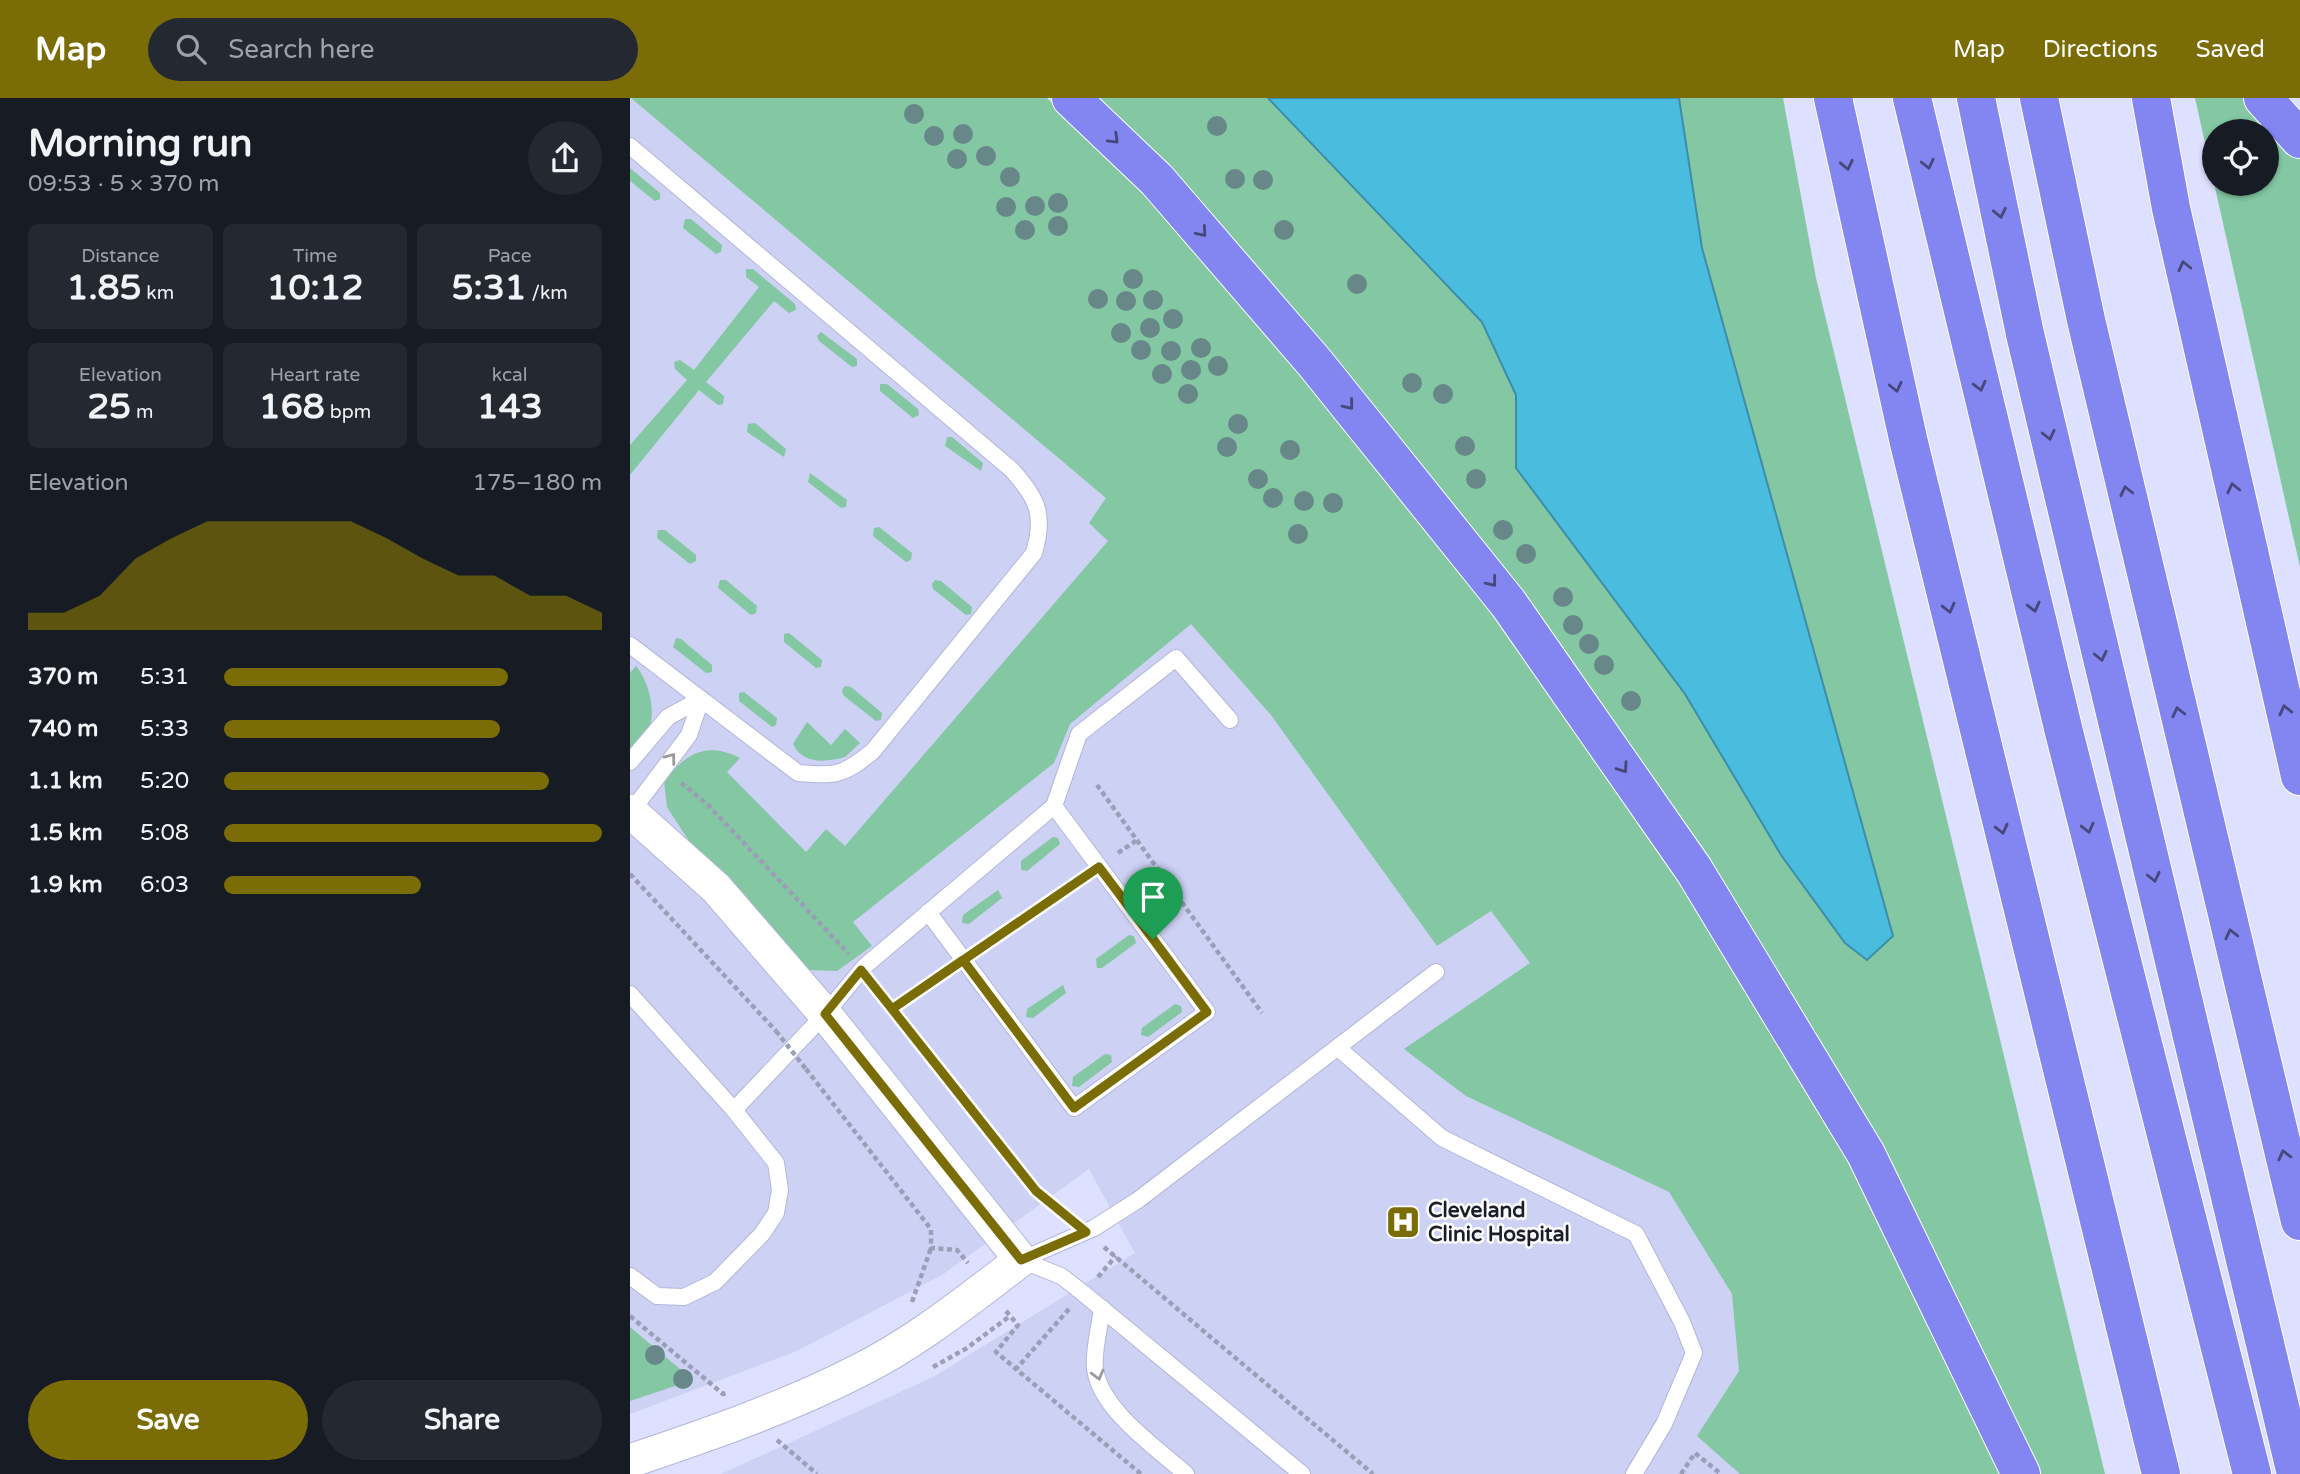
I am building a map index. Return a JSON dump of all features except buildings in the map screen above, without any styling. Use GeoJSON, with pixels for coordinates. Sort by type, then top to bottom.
{"type":"FeatureCollection","features":[{"type":"Feature","properties":{"kind":"highway"},"geometry":{"type":"LineString","coordinates":[[1071,98],[1157,180],[1315,363],[1508,603],[1694,870],[1866,1154],[2021,1474]]}},
{"type":"Feature","properties":{"kind":"highway"},"geometry":{"type":"LineString","coordinates":[[1833,98],[1909,443],[2161,1474]]}},
{"type":"Feature","properties":{"kind":"highway"},"geometry":{"type":"LineString","coordinates":[[1912,98],[2054,692],[2252,1474]]}},
{"type":"Feature","properties":{"kind":"highway"},"geometry":{"type":"LineString","coordinates":[[1976,98],[2025,334],[2296,1474]]}},
{"type":"Feature","properties":{"kind":"highway"},"geometry":{"type":"LineString","coordinates":[[2039,98],[2086,320],[2300,1221]]}},
{"type":"Feature","properties":{"kind":"highway"},"geometry":{"type":"LineString","coordinates":[[2151,98],[2171,208],[2300,776]]}},
{"type":"Feature","properties":{"kind":"highway"},"geometry":{"type":"LineString","coordinates":[[2263,98],[2300,138]]}},
{"type":"Feature","properties":{"kind":"street"},"geometry":{"type":"LineString","coordinates":[[630,1461],[751,1418],[860,1370],[913,1339],[1021,1260],[825,1014],[716,888],[631,811]]}},
{"type":"Feature","properties":{"kind":"lane"},"geometry":{"type":"LineString","coordinates":[[630,146],[1012,470],[1028,488],[1039,508],[1040,533],[1034,554],[873,751],[850,771],[827,775],[798,773],[630,645]]}},
{"type":"Feature","properties":{"kind":"lane"},"geometry":{"type":"LineString","coordinates":[[734,1110],[825,1014],[861,970],[1054,806],[1079,734],[1176,658],[1230,720]]}},
{"type":"Feature","properties":{"kind":"lane"},"geometry":{"type":"LineString","coordinates":[[630,762],[668,717],[701,699]]}},
{"type":"Feature","properties":{"kind":"lane"},"geometry":{"type":"LineString","coordinates":[[631,811],[689,735],[701,699]]}},
{"type":"Feature","properties":{"kind":"lane"},"geometry":{"type":"LineString","coordinates":[[928,912],[1074,1108],[1207,1012],[1054,806]]}},
{"type":"Feature","properties":{"kind":"lane"},"geometry":{"type":"LineString","coordinates":[[1021,1260],[1086,1232],[1138,1200],[1436,972]]}},
{"type":"Feature","properties":{"kind":"lane"},"geometry":{"type":"LineString","coordinates":[[630,994],[734,1110],[776,1163],[780,1190],[776,1213],[762,1234],[715,1282],[684,1297],[657,1296],[630,1276]]}},
{"type":"Feature","properties":{"kind":"lane"},"geometry":{"type":"LineString","coordinates":[[1338,1048],[1442,1138],[1636,1234],[1682,1322],[1694,1353],[1664,1424],[1634,1474]]}},
{"type":"Feature","properties":{"kind":"lane"},"geometry":{"type":"LineString","coordinates":[[1021,1260],[1060,1276],[1302,1474]]}},
{"type":"Feature","properties":{"kind":"lane"},"geometry":{"type":"LineString","coordinates":[[1102,1308],[1095,1368],[1104,1393],[1128,1423],[1186,1474]]}},
{"type":"Feature","properties":{"kind":"path"},"geometry":{"type":"LineString","coordinates":[[663,770],[707,804],[836,937],[1036,1191],[1373,1474]]}},
{"type":"Feature","properties":{"kind":"path"},"geometry":{"type":"LineString","coordinates":[[1097,785],[1262,1013]]}},
{"type":"Feature","properties":{"kind":"path"},"geometry":{"type":"LineString","coordinates":[[892,1009],[1137,840]]}},
{"type":"Feature","properties":{"kind":"path"},"geometry":{"type":"LineString","coordinates":[[630,874],[776,1031],[931,1229],[931,1248],[912,1302],[903,1308]]}},
{"type":"Feature","properties":{"kind":"path"},"geometry":{"type":"LineString","coordinates":[[931,1248],[957,1250],[1018,1325],[996,1352],[1016,1369]]}},
{"type":"Feature","properties":{"kind":"path"},"geometry":{"type":"LineString","coordinates":[[630,1315],[723,1394],[734,1390]]}},
{"type":"Feature","properties":{"kind":"path"},"geometry":{"type":"LineString","coordinates":[[776,1439],[817,1474]]}},
{"type":"Feature","properties":{"kind":"path"},"geometry":{"type":"LineString","coordinates":[[1681,1474],[1695,1453],[1721,1474]]}},
{"type":"Feature","properties":{"kind":"shaded area"},"geometry":{"type":"Polygon","coordinates":[[[630,98],[709,98],[972,313],[1491,911],[1518,943],[1732,1294],[1814,1474],[721,1474],[933,1377],[1135,1253],[1089,1169],[942,1275],[797,1351],[630,1414],[630,98]]]}},
{"type":"Feature","properties":{"kind":"green space"},"geometry":{"type":"Polygon","coordinates":[[[631,98],[1047,98],[1169,218],[1439,538],[1620,784],[1843,1151],[1980,1418],[2003,1474],[1740,1474],[1697,1436],[1739,1371],[1732,1294],[1669,1192],[1466,1096],[1404,1049],[1530,963],[1491,911],[1437,946],[1271,715],[1191,624],[1070,724],[1054,763],[853,922],[872,946],[837,971],[809,970],[687,838],[667,807],[664,781],[681,763],[698,753],[717,750],[728,753],[740,758],[727,772],[806,852],[826,829],[845,846],[1108,541],[1089,523],[1106,498],[631,98]]]}},
{"type":"Feature","properties":{"kind":"green space"},"geometry":{"type":"Polygon","coordinates":[[[1087,98],[1783,98],[1816,278],[2105,1474],[2036,1474],[1895,1174],[1746,918],[1570,657],[1362,391],[1237,247],[1087,98]]]}},
{"type":"Feature","properties":{"kind":"green space"},"geometry":{"type":"Polygon","coordinates":[[[2195,98],[2246,98],[2266,119],[2202,119],[2202,129],[2195,98]]]}},
{"type":"Feature","properties":{"kind":"green space"},"geometry":{"type":"Polygon","coordinates":[[[2279,132],[2300,154],[2300,567],[2217,196],[2279,196],[2279,132]]]}},
{"type":"Feature","properties":{"kind":"green space"},"geometry":{"type":"Polygon","coordinates":[[[630,168],[660,193],[660,199],[655,201],[630,181],[630,168]]]}},
{"type":"Feature","properties":{"kind":"green space"},"geometry":{"type":"Polygon","coordinates":[[[685,219],[691,219],[722,245],[721,252],[716,254],[683,228],[685,219]]]}},
{"type":"Feature","properties":{"kind":"green space"},"geometry":{"type":"Polygon","coordinates":[[[746,269],[753,269],[795,304],[796,310],[789,313],[774,301],[706,382],[724,396],[723,404],[718,405],[699,390],[630,475],[630,445],[687,380],[675,369],[674,362],[680,360],[694,370],[759,287],[746,277],[746,269]]]}},
{"type":"Feature","properties":{"kind":"green space"},"geometry":{"type":"Polygon","coordinates":[[[821,332],[857,359],[857,366],[852,367],[819,341],[817,336],[821,332]]]}},
{"type":"Feature","properties":{"kind":"green space"},"geometry":{"type":"Polygon","coordinates":[[[880,384],[887,384],[918,409],[919,415],[913,418],[880,391],[880,384]]]}},
{"type":"Feature","properties":{"kind":"green space"},"geometry":{"type":"Polygon","coordinates":[[[755,423],[786,449],[784,457],[747,432],[748,424],[755,423]]]}},
{"type":"Feature","properties":{"kind":"green space"},"geometry":{"type":"Polygon","coordinates":[[[947,437],[952,437],[983,463],[981,471],[945,446],[947,437]]]}},
{"type":"Feature","properties":{"kind":"green space"},"geometry":{"type":"Polygon","coordinates":[[[810,473],[847,500],[846,507],[841,508],[808,482],[810,473]]]}},
{"type":"Feature","properties":{"kind":"green space"},"geometry":{"type":"Polygon","coordinates":[[[879,527],[912,553],[911,560],[906,562],[873,536],[874,528],[879,527]]]}},
{"type":"Feature","properties":{"kind":"green space"},"geometry":{"type":"Polygon","coordinates":[[[658,530],[665,530],[696,555],[696,561],[690,564],[657,538],[658,530]]]}},
{"type":"Feature","properties":{"kind":"green space"},"geometry":{"type":"Polygon","coordinates":[[[720,580],[726,580],[757,606],[756,613],[751,615],[718,588],[720,580]]]}},
{"type":"Feature","properties":{"kind":"green space"},"geometry":{"type":"Polygon","coordinates":[[[935,580],[941,581],[972,607],[971,614],[966,615],[933,589],[935,580]]]}},
{"type":"Feature","properties":{"kind":"green space"},"geometry":{"type":"Polygon","coordinates":[[[789,633],[822,660],[821,667],[816,668],[784,642],[784,634],[789,633]]]}},
{"type":"Feature","properties":{"kind":"green space"},"geometry":{"type":"Polygon","coordinates":[[[676,638],[681,639],[712,665],[712,672],[706,673],[673,647],[676,638]]]}},
{"type":"Feature","properties":{"kind":"green space"},"geometry":{"type":"Polygon","coordinates":[[[636,666],[647,686],[652,710],[647,733],[640,742],[630,748],[630,673],[636,666]]]}},
{"type":"Feature","properties":{"kind":"green space"},"geometry":{"type":"Polygon","coordinates":[[[845,686],[851,687],[882,713],[881,720],[876,721],[843,695],[845,686]]]}},
{"type":"Feature","properties":{"kind":"green space"},"geometry":{"type":"Polygon","coordinates":[[[744,692],[777,718],[776,725],[772,727],[739,701],[739,693],[744,692]]]}},
{"type":"Feature","properties":{"kind":"green space"},"geometry":{"type":"Polygon","coordinates":[[[807,722],[831,745],[845,729],[860,743],[845,757],[823,761],[809,759],[797,751],[793,744],[807,722]]]}},
{"type":"Feature","properties":{"kind":"green space"},"geometry":{"type":"Polygon","coordinates":[[[1053,837],[1058,838],[1060,844],[1027,871],[1021,870],[1021,861],[1053,837]]]}},
{"type":"Feature","properties":{"kind":"green space"},"geometry":{"type":"Polygon","coordinates":[[[998,890],[1002,898],[969,924],[962,923],[963,915],[998,890]]]}},
{"type":"Feature","properties":{"kind":"green space"},"geometry":{"type":"Polygon","coordinates":[[[1129,935],[1134,936],[1136,943],[1102,968],[1097,968],[1096,959],[1129,935]]]}},
{"type":"Feature","properties":{"kind":"green space"},"geometry":{"type":"Polygon","coordinates":[[[1063,985],[1066,993],[1033,1018],[1026,1017],[1027,1009],[1063,985]]]}},
{"type":"Feature","properties":{"kind":"green space"},"geometry":{"type":"Polygon","coordinates":[[[1175,1004],[1181,1006],[1182,1012],[1148,1037],[1141,1035],[1142,1028],[1175,1004]]]}},
{"type":"Feature","properties":{"kind":"green space"},"geometry":{"type":"Polygon","coordinates":[[[1105,1054],[1111,1055],[1112,1062],[1079,1087],[1072,1086],[1073,1077],[1105,1054]]]}},
{"type":"Feature","properties":{"kind":"green space"},"geometry":{"type":"Polygon","coordinates":[[[630,1327],[693,1380],[630,1401],[630,1327]]]}},
{"type":"Feature","properties":{"kind":"water"},"geometry":{"type":"Polygon","coordinates":[[[1268,98],[1679,98],[1702,248],[1893,936],[1867,960],[1845,943],[1781,855],[1685,694],[1516,468],[1516,395],[1482,322],[1268,98]]]}},
{"type":"Feature","properties":{"kind":"place","name":"Cleveland Clinic Hospital"},"geometry":{"type":"Point","coordinates":[1403,1222]}},
{"type":"Feature","properties":{"kind":"route"},"geometry":{"type":"LineString","coordinates":[[1153,939],[1099,867],[963,960],[892,1009],[861,970],[825,1014],[1021,1260],[1086,1232],[1036,1191],[892,1009],[963,960],[1074,1108],[1207,1012],[1153,939]]}}]}
